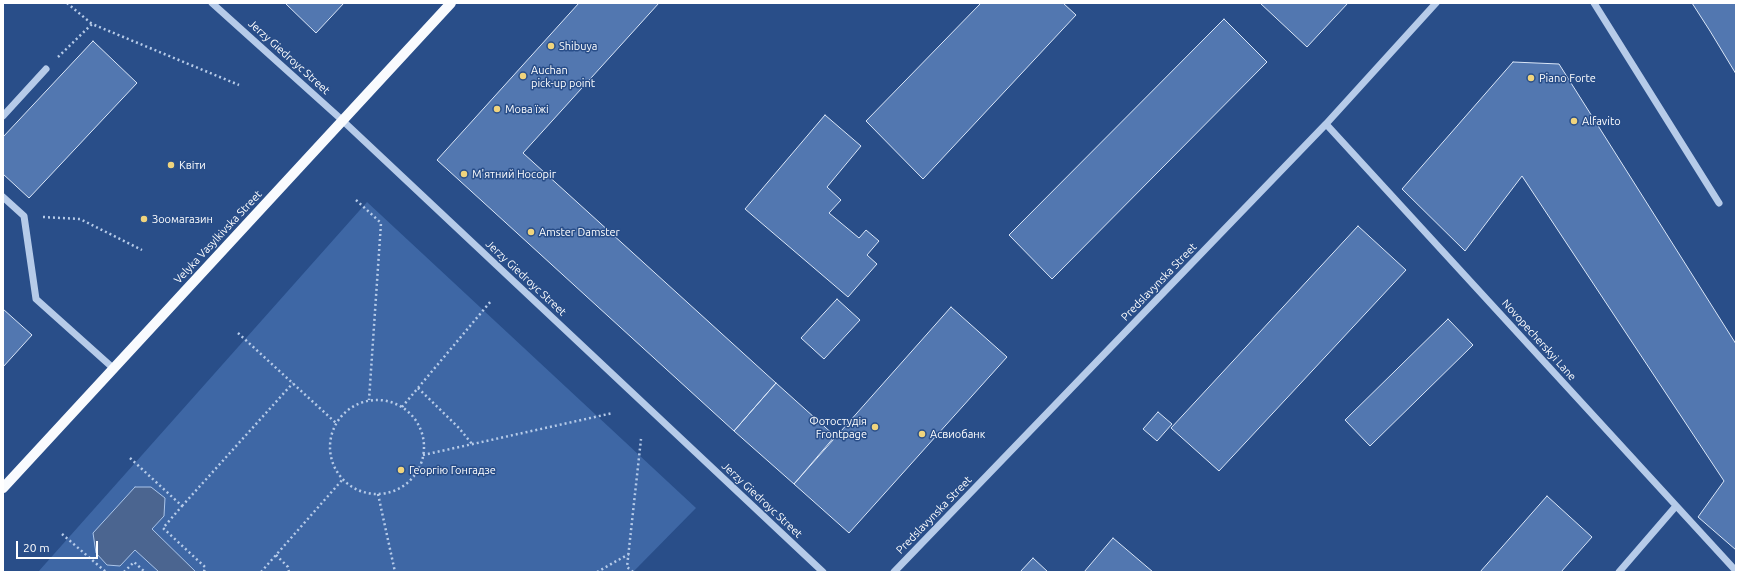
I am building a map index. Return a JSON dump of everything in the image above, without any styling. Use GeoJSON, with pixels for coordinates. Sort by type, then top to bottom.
{"type":"FeatureCollection","features":[{"type":"Feature","properties":{"kind":"main road","name":"Velyka Vasylkivska Street"},"geometry":{"type":"LineString","coordinates":[[3,488],[342,120],[452,3]]}},
{"type":"Feature","properties":{"kind":"street","name":"Jerzy Giedroyc Street"},"geometry":{"type":"LineString","coordinates":[[212,3],[342,120],[823,572]]}},
{"type":"Feature","properties":{"kind":"street","name":"Predslavynska Street"},"geometry":{"type":"LineString","coordinates":[[894,572],[1326,124],[1436,3]]}},
{"type":"Feature","properties":{"kind":"street"},"geometry":{"type":"LineString","coordinates":[[1594,3],[1719,203]]}},
{"type":"Feature","properties":{"kind":"street"},"geometry":{"type":"LineString","coordinates":[[3,116],[46,69]]}},
{"type":"Feature","properties":{"kind":"street","name":"Novopecherskyi Lane"},"geometry":{"type":"LineString","coordinates":[[1326,124],[1736,572]]}},
{"type":"Feature","properties":{"kind":"street"},"geometry":{"type":"LineString","coordinates":[[3,197],[24,216],[36,299],[113,368]]}},
{"type":"Feature","properties":{"kind":"street"},"geometry":{"type":"LineString","coordinates":[[1619,572],[1676,506]]}},
{"type":"Feature","properties":{"kind":"path"},"geometry":{"type":"LineString","coordinates":[[67,3],[92,24],[239,84]]}},
{"type":"Feature","properties":{"kind":"path"},"geometry":{"type":"LineString","coordinates":[[46,69],[92,24]]}},
{"type":"Feature","properties":{"kind":"path"},"geometry":{"type":"LineString","coordinates":[[356,200],[381,223],[369,400]]}},
{"type":"Feature","properties":{"kind":"path"},"geometry":{"type":"LineString","coordinates":[[24,216],[80,219],[142,250]]}},
{"type":"Feature","properties":{"kind":"path"},"geometry":{"type":"LineString","coordinates":[[402,407],[491,301]]}},
{"type":"Feature","properties":{"kind":"path"},"geometry":{"type":"LineString","coordinates":[[238,333],[336,423]]}},
{"type":"Feature","properties":{"kind":"path"},"geometry":{"type":"LineString","coordinates":[[204,572],[205,567],[163,528],[293,383]]}},
{"type":"Feature","properties":{"kind":"path"},"geometry":{"type":"LineString","coordinates":[[418,388],[459,428],[472,444]]}},
{"type":"Feature","properties":{"kind":"path"},"geometry":{"type":"LineString","coordinates":[[369,400],[392,402],[402,407],[413,416],[420,428],[423,442],[423,455],[417,470],[407,482],[393,490],[378,494],[365,492],[353,487],[343,479],[331,458],[331,434],[336,423],[345,412],[356,404],[369,400]]}},
{"type":"Feature","properties":{"kind":"path"},"geometry":{"type":"LineString","coordinates":[[423,455],[614,413]]}},
{"type":"Feature","properties":{"kind":"path"},"geometry":{"type":"LineString","coordinates":[[633,572],[627,567],[641,439]]}},
{"type":"Feature","properties":{"kind":"path"},"geometry":{"type":"LineString","coordinates":[[130,458],[182,506]]}},
{"type":"Feature","properties":{"kind":"path"},"geometry":{"type":"LineString","coordinates":[[261,572],[343,479]]}},
{"type":"Feature","properties":{"kind":"path"},"geometry":{"type":"LineString","coordinates":[[378,494],[395,572]]}},
{"type":"Feature","properties":{"kind":"path"},"geometry":{"type":"LineString","coordinates":[[62,534],[106,572]]}},
{"type":"Feature","properties":{"kind":"path"},"geometry":{"type":"LineString","coordinates":[[597,572],[629,554]]}},
{"type":"Feature","properties":{"kind":"path"},"geometry":{"type":"LineString","coordinates":[[276,555],[288,567],[288,572]]}},
{"type":"Feature","properties":{"kind":"path"},"geometry":{"type":"LineString","coordinates":[[124,572],[134,562],[145,572]]}},
{"type":"Feature","properties":{"kind":"shaded area"},"geometry":{"type":"Polygon","coordinates":[[[367,202],[696,508],[633,572],[38,572],[367,202]]]}},
{"type":"Feature","properties":{"kind":"shaded area"},"geometry":{"type":"Polygon","coordinates":[[[135,487],[151,487],[165,498],[164,516],[152,529],[196,572],[159,572],[135,550],[120,566],[107,565],[96,553],[93,533],[135,487]]]}},
{"type":"Feature","properties":{"kind":"building"},"geometry":{"type":"Polygon","coordinates":[[[285,3],[344,3],[316,33],[285,3]]]}},
{"type":"Feature","properties":{"kind":"building"},"geometry":{"type":"Polygon","coordinates":[[[579,3],[659,3],[523,153],[776,383],[734,431],[437,160],[579,3]]]}},
{"type":"Feature","properties":{"kind":"building"},"geometry":{"type":"Polygon","coordinates":[[[981,3],[1063,3],[1076,15],[923,179],[866,121],[981,3]]]}},
{"type":"Feature","properties":{"kind":"building"},"geometry":{"type":"Polygon","coordinates":[[[1260,3],[1348,3],[1307,47],[1260,3]]]}},
{"type":"Feature","properties":{"kind":"building"},"geometry":{"type":"Polygon","coordinates":[[[1692,3],[1736,3],[1736,74],[1710,31],[1692,3]]]}},
{"type":"Feature","properties":{"kind":"building"},"geometry":{"type":"Polygon","coordinates":[[[1224,19],[1267,62],[1052,279],[1009,235],[1224,19]]]}},
{"type":"Feature","properties":{"kind":"building"},"geometry":{"type":"Polygon","coordinates":[[[93,41],[137,83],[29,198],[3,174],[3,137],[93,41]]]}},
{"type":"Feature","properties":{"kind":"building"},"geometry":{"type":"Polygon","coordinates":[[[1513,62],[1559,64],[1736,344],[1736,550],[1698,517],[1724,481],[1522,176],[1465,251],[1402,189],[1513,62]]]}},
{"type":"Feature","properties":{"kind":"building"},"geometry":{"type":"Polygon","coordinates":[[[825,115],[861,146],[827,187],[841,200],[829,213],[859,238],[866,230],[879,241],[867,255],[877,264],[848,297],[745,209],[825,115]]]}},
{"type":"Feature","properties":{"kind":"building"},"geometry":{"type":"Polygon","coordinates":[[[1358,226],[1406,270],[1219,471],[1171,428],[1358,226]]]}},
{"type":"Feature","properties":{"kind":"building"},"geometry":{"type":"Polygon","coordinates":[[[837,299],[860,320],[824,359],[801,338],[837,299]]]}},
{"type":"Feature","properties":{"kind":"building"},"geometry":{"type":"Polygon","coordinates":[[[951,307],[1007,357],[849,533],[794,484],[951,307]]]}},
{"type":"Feature","properties":{"kind":"building"},"geometry":{"type":"Polygon","coordinates":[[[3,309],[32,335],[3,367],[3,309]]]}},
{"type":"Feature","properties":{"kind":"building"},"geometry":{"type":"Polygon","coordinates":[[[1448,319],[1473,345],[1370,446],[1345,420],[1448,319]]]}},
{"type":"Feature","properties":{"kind":"building"},"geometry":{"type":"Polygon","coordinates":[[[776,383],[835,436],[794,484],[734,431],[776,383]]]}},
{"type":"Feature","properties":{"kind":"building"},"geometry":{"type":"Polygon","coordinates":[[[1158,412],[1172,424],[1157,441],[1143,429],[1158,412]]]}},
{"type":"Feature","properties":{"kind":"building"},"geometry":{"type":"Polygon","coordinates":[[[1547,496],[1592,537],[1561,572],[1480,572],[1547,496]]]}},
{"type":"Feature","properties":{"kind":"building"},"geometry":{"type":"Polygon","coordinates":[[[1113,538],[1153,572],[1084,572],[1113,538]]]}},
{"type":"Feature","properties":{"kind":"building"},"geometry":{"type":"Polygon","coordinates":[[[1033,558],[1048,572],[1020,572],[1033,558]]]}},
{"type":"Feature","properties":{"kind":"place","name":"Shibuya"},"geometry":{"type":"Point","coordinates":[551,46]}},
{"type":"Feature","properties":{"kind":"place","name":"Auchan pick-up point"},"geometry":{"type":"Point","coordinates":[523,76]}},
{"type":"Feature","properties":{"kind":"place","name":"Piano Forte"},"geometry":{"type":"Point","coordinates":[1531,78]}},
{"type":"Feature","properties":{"kind":"place","name":"Мова їжі"},"geometry":{"type":"Point","coordinates":[497,109]}},
{"type":"Feature","properties":{"kind":"place","name":"Alfavito"},"geometry":{"type":"Point","coordinates":[1574,121]}},
{"type":"Feature","properties":{"kind":"place","name":"Квіти"},"geometry":{"type":"Point","coordinates":[171,165]}},
{"type":"Feature","properties":{"kind":"place","name":"М'ятний Носоріг"},"geometry":{"type":"Point","coordinates":[464,174]}},
{"type":"Feature","properties":{"kind":"place","name":"Зоомагазин"},"geometry":{"type":"Point","coordinates":[144,219]}},
{"type":"Feature","properties":{"kind":"place","name":"Amster Damster"},"geometry":{"type":"Point","coordinates":[531,232]}},
{"type":"Feature","properties":{"kind":"place","name":"Фотостудія Frontpage"},"geometry":{"type":"Point","coordinates":[875,427]}},
{"type":"Feature","properties":{"kind":"place","name":"Асвиобанк"},"geometry":{"type":"Point","coordinates":[922,434]}},
{"type":"Feature","properties":{"kind":"place","name":"Георгію Гонгадзе"},"geometry":{"type":"Point","coordinates":[401,470]}}]}
